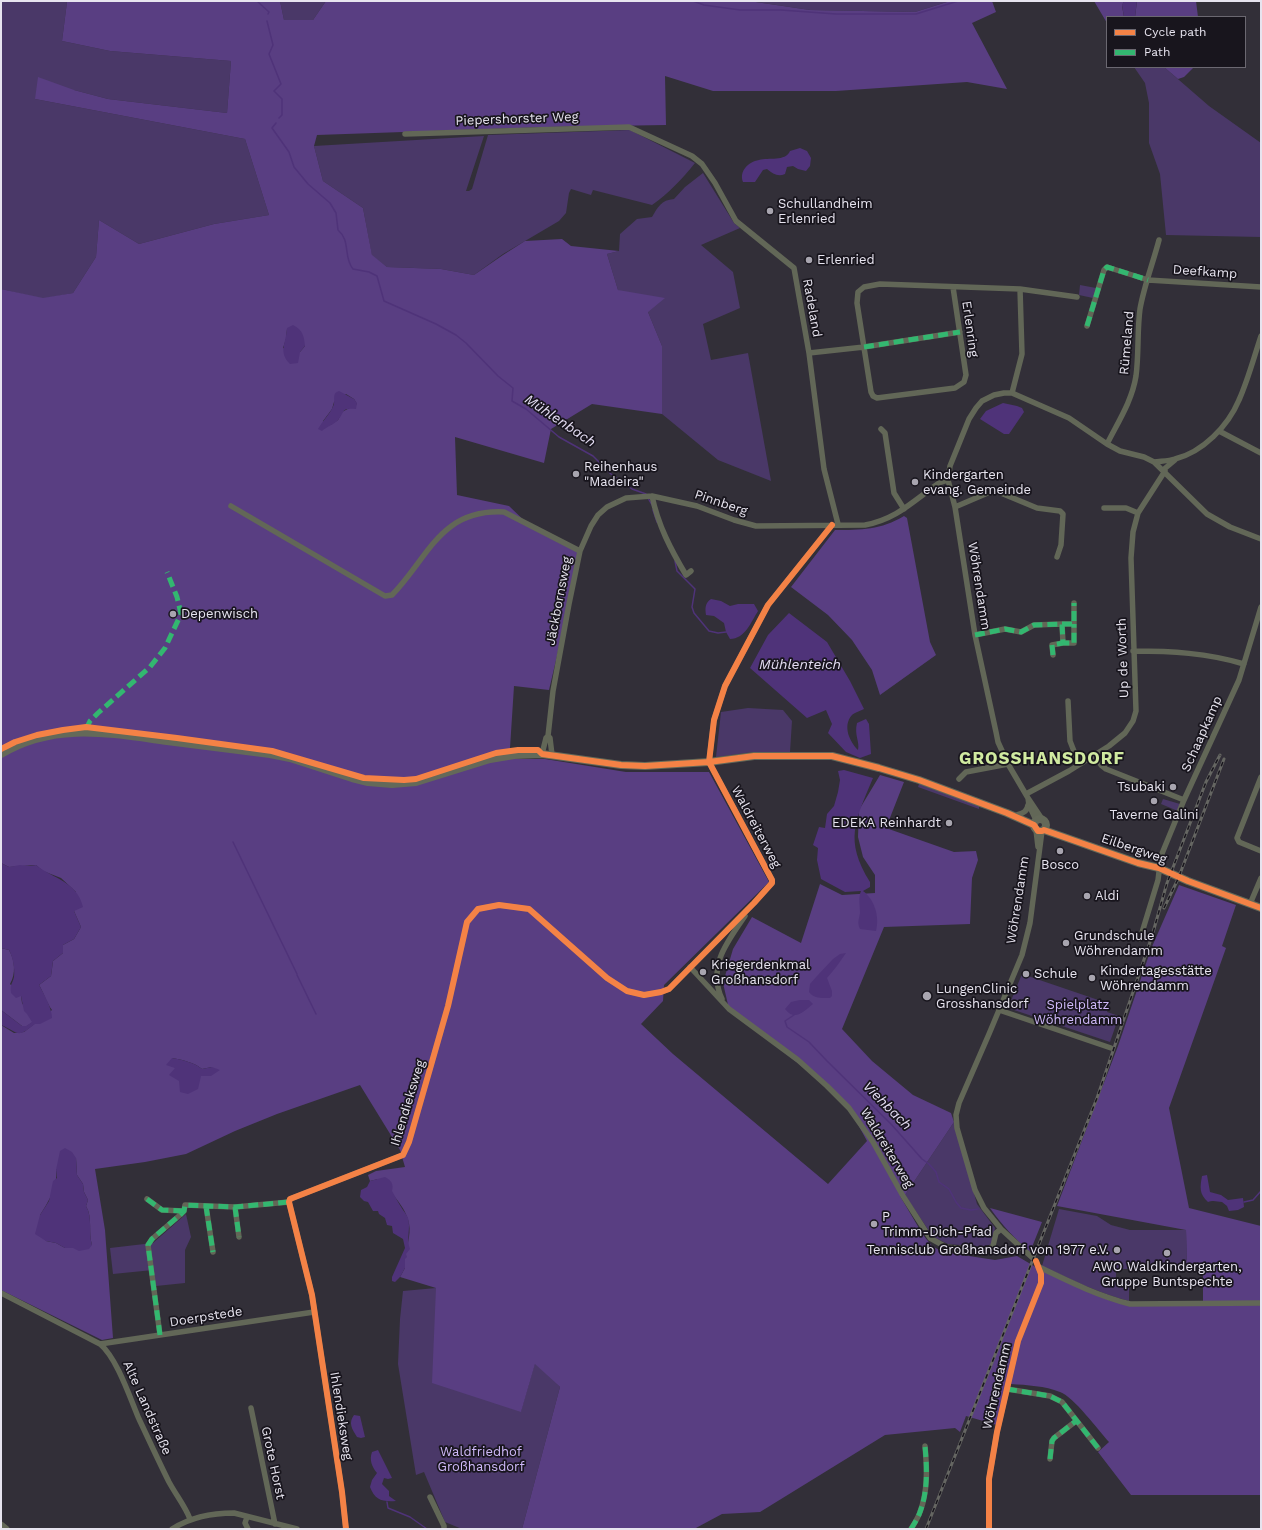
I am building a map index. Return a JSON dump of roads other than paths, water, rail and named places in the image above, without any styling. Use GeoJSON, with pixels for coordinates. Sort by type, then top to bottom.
{"type":"FeatureCollection","features":[{"type":"Feature","properties":{"kind":"main road"},"geometry":{"type":"LineString","coordinates":[[1,754],[40,737],[59,733],[86,731],[270,754],[290,758],[368,782],[392,784],[416,782],[490,759],[514,755],[542,754],[645,766],[709,762],[754,756],[832,756],[899,773],[1039,825]]}},
{"type":"Feature","properties":{"kind":"main road"},"geometry":{"type":"LineString","coordinates":[[1006,813],[1016,814],[1039,825]]}},
{"type":"Feature","properties":{"kind":"main road","name":"Eilbergweg"},"geometry":{"type":"LineString","coordinates":[[1039,825],[1138,863],[1159,868],[1188,881],[1261,908]]}},
{"type":"Feature","properties":{"kind":"street","name":"Piepershorster Weg"},"geometry":{"type":"LineString","coordinates":[[405,134],[629,127]]}},
{"type":"Feature","properties":{"kind":"street","name":"Radeland"},"geometry":{"type":"LineString","coordinates":[[629,127],[692,156],[702,164],[715,183],[736,221],[794,268],[809,353],[824,469],[835,525]]}},
{"type":"Feature","properties":{"kind":"street","name":"Rümeland"},"geometry":{"type":"LineString","coordinates":[[1107,444],[1127,405],[1134,384],[1136,376],[1138,330],[1141,308],[1159,240]]}},
{"type":"Feature","properties":{"kind":"street","name":"Deefkamp"},"geometry":{"type":"LineString","coordinates":[[1087,326],[1104,270],[1107,267],[1148,280],[1261,287]]}},
{"type":"Feature","properties":{"kind":"street","name":"Erlenring"},"geometry":{"type":"LineString","coordinates":[[880,284],[953,287],[960,332],[966,378],[960,386],[955,388],[877,398],[873,396],[871,392],[857,297],[861,289],[870,285],[880,284]]}},
{"type":"Feature","properties":{"kind":"street"},"geometry":{"type":"LineString","coordinates":[[953,287],[1020,289],[1077,297]]}},
{"type":"Feature","properties":{"kind":"street"},"geometry":{"type":"LineString","coordinates":[[1012,393],[1022,354],[1020,289]]}},
{"type":"Feature","properties":{"kind":"street"},"geometry":{"type":"LineString","coordinates":[[809,353],[864,347],[960,332]]}},
{"type":"Feature","properties":{"kind":"street"},"geometry":{"type":"LineString","coordinates":[[1154,462],[1176,459],[1198,448],[1210,440],[1219,431],[1231,416],[1239,400],[1261,336]]}},
{"type":"Feature","properties":{"kind":"street"},"geometry":{"type":"LineString","coordinates":[[948,480],[950,466],[969,419],[976,408],[982,401],[994,395],[1012,393],[1069,418],[1120,451],[1144,457],[1154,462],[1196,506],[1207,514],[1230,527],[1261,539]]}},
{"type":"Feature","properties":{"kind":"street"},"geometry":{"type":"LineString","coordinates":[[881,429],[884,433],[894,493],[904,509]]}},
{"type":"Feature","properties":{"kind":"street"},"geometry":{"type":"LineString","coordinates":[[1219,431],[1261,453]]}},
{"type":"Feature","properties":{"kind":"street","name":"Up de Worth"},"geometry":{"type":"LineString","coordinates":[[1027,799],[1040,788],[1095,756],[1120,738],[1133,722],[1136,711],[1131,558],[1133,532],[1138,513],[1164,471],[1176,459]]}},
{"type":"Feature","properties":{"kind":"street","name":"Pinnberg"},"geometry":{"type":"LineString","coordinates":[[580,551],[591,526],[598,516],[607,507],[626,498],[652,496],[697,506],[734,520],[756,526],[865,525],[880,522],[904,509],[939,483],[948,480]]}},
{"type":"Feature","properties":{"kind":"street","name":"Wöhrendamm"},"geometry":{"type":"LineString","coordinates":[[948,480],[955,507],[975,636],[998,742],[1039,825],[1038,851],[1030,923],[1018,966],[959,1103],[956,1115],[957,1128],[975,1190],[984,1208],[1001,1229],[1031,1256],[1036,1262],[1041,1274],[1041,1284],[1018,1341],[997,1432],[989,1479],[990,1529]]}},
{"type":"Feature","properties":{"kind":"street"},"geometry":{"type":"LineString","coordinates":[[955,507],[990,492],[996,491],[1037,508],[1060,511],[1063,514],[1061,545],[1057,556]]}},
{"type":"Feature","properties":{"kind":"street"},"geometry":{"type":"LineString","coordinates":[[652,496],[656,515],[672,551],[686,575],[691,571]]}},
{"type":"Feature","properties":{"kind":"street","name":"Jäckbornsweg"},"geometry":{"type":"LineString","coordinates":[[231,506],[385,596],[392,595],[402,585],[429,546],[443,532],[454,524],[467,518],[493,512],[504,512],[580,551],[553,691],[548,736],[546,738],[542,754]]}},
{"type":"Feature","properties":{"kind":"street"},"geometry":{"type":"LineString","coordinates":[[1104,508],[1126,508],[1138,513]]}},
{"type":"Feature","properties":{"kind":"street"},"geometry":{"type":"LineString","coordinates":[[709,762],[714,720],[725,686],[736,664],[768,604],[835,525]]}},
{"type":"Feature","properties":{"kind":"street"},"geometry":{"type":"LineString","coordinates":[[1052,655],[1052,645],[1074,643],[1074,603]]}},
{"type":"Feature","properties":{"kind":"street","name":"Schaapkamp"},"geometry":{"type":"LineString","coordinates":[[1140,939],[1158,880],[1161,856],[1184,800],[1238,680],[1261,607]]}},
{"type":"Feature","properties":{"kind":"street"},"geometry":{"type":"LineString","coordinates":[[1062,624],[1063,643]]}},
{"type":"Feature","properties":{"kind":"street"},"geometry":{"type":"LineString","coordinates":[[975,636],[1005,629],[1021,632],[1034,625],[1074,624]]}},
{"type":"Feature","properties":{"kind":"street"},"geometry":{"type":"LineString","coordinates":[[1133,651],[1190,652],[1215,656],[1244,664]]}},
{"type":"Feature","properties":{"kind":"street"},"geometry":{"type":"LineString","coordinates":[[1068,701],[1070,741],[1079,764]]}},
{"type":"Feature","properties":{"kind":"street","name":"Jäckbornsweg"},"geometry":{"type":"LineString","coordinates":[[548,736],[550,738],[552,755]]}},
{"type":"Feature","properties":{"kind":"street"},"geometry":{"type":"LineString","coordinates":[[1095,756],[1101,765],[1106,769],[1184,800]]}},
{"type":"Feature","properties":{"kind":"street","name":"Waldreiterweg"},"geometry":{"type":"LineString","coordinates":[[709,762],[772,880],[772,883],[690,968],[729,1009],[798,1060],[828,1086],[849,1108],[874,1142],[903,1196],[930,1238],[946,1247],[986,1251],[993,1246],[996,1233],[1001,1229]]}},
{"type":"Feature","properties":{"kind":"street"},"geometry":{"type":"LineString","coordinates":[[959,779],[966,772],[1008,764]]}},
{"type":"Feature","properties":{"kind":"street"},"geometry":{"type":"LineString","coordinates":[[1261,777],[1237,838],[1239,842],[1261,851]]}},
{"type":"Feature","properties":{"kind":"street"},"geometry":{"type":"LineString","coordinates":[[1016,814],[1024,813],[1028,808],[1027,799]]}},
{"type":"Feature","properties":{"kind":"street"},"geometry":{"type":"LineString","coordinates":[[1250,904],[1261,878]]}},
{"type":"Feature","properties":{"kind":"street","name":"Waldreiterweg"},"geometry":{"type":"LineString","coordinates":[[729,1009],[718,990],[716,972],[728,940],[754,903]]}},
{"type":"Feature","properties":{"kind":"street","name":"Ihlendieksweg"},"geometry":{"type":"LineString","coordinates":[[346,1529],[342,1492],[312,1295],[289,1202],[290,1199],[403,1155],[409,1142],[448,1006],[466,922],[478,909],[499,904],[529,909],[607,978],[627,990],[644,995],[669,989],[690,968]]}},
{"type":"Feature","properties":{"kind":"street"},"geometry":{"type":"LineString","coordinates":[[999,1010],[1111,1048]]}},
{"type":"Feature","properties":{"kind":"street"},"geometry":{"type":"LineString","coordinates":[[148,1199],[162,1210],[184,1211]]}},
{"type":"Feature","properties":{"kind":"street"},"geometry":{"type":"LineString","coordinates":[[160,1335],[148,1245],[152,1239],[184,1211],[185,1205],[235,1207],[289,1202]]}},
{"type":"Feature","properties":{"kind":"street"},"geometry":{"type":"LineString","coordinates":[[206,1206],[214,1252]]}},
{"type":"Feature","properties":{"kind":"street"},"geometry":{"type":"LineString","coordinates":[[235,1207],[239,1237]]}},
{"type":"Feature","properties":{"kind":"street"},"geometry":{"type":"LineString","coordinates":[[1038,1267],[1077,1286],[1111,1299],[1130,1304],[1261,1303]]}},
{"type":"Feature","properties":{"kind":"street","name":"Alte Landstraße"},"geometry":{"type":"LineString","coordinates":[[1,1293],[100,1344],[108,1351],[116,1364],[148,1438],[170,1483],[187,1510],[190,1519]]}},
{"type":"Feature","properties":{"kind":"street","name":"Doerpstede"},"geometry":{"type":"LineString","coordinates":[[100,1344],[314,1312]]}},
{"type":"Feature","properties":{"kind":"street"},"geometry":{"type":"LineString","coordinates":[[1007,1390],[1057,1398],[1062,1402],[1098,1448]]}},
{"type":"Feature","properties":{"kind":"street","name":"Grote Horst"},"geometry":{"type":"LineString","coordinates":[[250,1408],[274,1524]]}},
{"type":"Feature","properties":{"kind":"street"},"geometry":{"type":"LineString","coordinates":[[1050,1459],[1052,1441],[1054,1438],[1076,1421]]}},
{"type":"Feature","properties":{"kind":"street"},"geometry":{"type":"LineString","coordinates":[[911,1529],[920,1512],[923,1499],[927,1472],[925,1446]]}},
{"type":"Feature","properties":{"kind":"street"},"geometry":{"type":"LineString","coordinates":[[430,1497],[444,1526],[444,1529]]}},
{"type":"Feature","properties":{"kind":"street"},"geometry":{"type":"LineString","coordinates":[[172,1529],[190,1519],[224,1513],[234,1513],[297,1529]]}},
{"type":"Feature","properties":{"kind":"street"},"geometry":{"type":"LineString","coordinates":[[247,1517],[245,1523],[248,1529]]}},
{"type":"Feature","properties":{"kind":"street"},"geometry":{"type":"LineString","coordinates":[[1,1525],[6,1529]]}},
{"type":"Feature","properties":{"kind":"water"},"geometry":{"type":"Polygon","coordinates":[[[1124,1],[1137,1],[1135,16],[1124,16],[1122,5],[1124,1]]]}},
{"type":"Feature","properties":{"kind":"water"},"geometry":{"type":"Polygon","coordinates":[[[800,148],[807,151],[811,158],[810,166],[806,171],[793,166],[787,167],[785,174],[778,175],[773,174],[767,169],[763,170],[755,182],[743,182],[743,171],[751,163],[763,159],[781,158],[790,151],[800,148]]]}},
{"type":"Feature","properties":{"kind":"water"},"geometry":{"type":"Polygon","coordinates":[[[293,325],[299,329],[302,334],[305,346],[300,352],[298,363],[290,364],[284,356],[284,348],[287,328],[293,325]]]}},
{"type":"Feature","properties":{"kind":"water"},"geometry":{"type":"Polygon","coordinates":[[[339,391],[354,399],[357,403],[356,409],[345,410],[337,421],[322,431],[318,429],[334,404],[335,393],[339,391]]]}},
{"type":"Feature","properties":{"kind":"water"},"geometry":{"type":"Polygon","coordinates":[[[1003,403],[1022,408],[1024,412],[1009,434],[1004,434],[980,419],[986,411],[1003,403]]]}},
{"type":"Feature","properties":{"kind":"water"},"geometry":{"type":"Polygon","coordinates":[[[711,599],[721,601],[730,606],[738,604],[754,604],[758,611],[744,633],[730,639],[726,632],[724,623],[714,616],[706,615],[706,606],[711,599]]]}},
{"type":"Feature","properties":{"kind":"water","name":"Mühlenteich"},"geometry":{"type":"Polygon","coordinates":[[[789,613],[827,642],[850,681],[864,709],[853,714],[849,719],[847,729],[848,734],[852,743],[858,750],[856,731],[857,723],[866,719],[869,724],[871,754],[860,758],[846,752],[828,733],[832,724],[826,710],[807,718],[750,668],[768,635],[789,613]]]}},
{"type":"Feature","properties":{"kind":"water"},"geometry":{"type":"Polygon","coordinates":[[[844,770],[873,778],[857,819],[855,842],[857,854],[870,882],[870,887],[863,891],[873,903],[877,914],[876,931],[860,929],[859,927],[859,899],[861,891],[845,892],[821,879],[817,860],[818,848],[813,845],[819,827],[825,828],[827,814],[834,806],[840,780],[838,771],[844,770]]]}},
{"type":"Feature","properties":{"kind":"water"},"geometry":{"type":"Polygon","coordinates":[[[1,863],[9,867],[36,865],[76,891],[83,907],[74,911],[81,927],[74,939],[63,945],[63,953],[53,961],[51,976],[39,985],[49,1006],[52,1018],[40,1024],[35,1024],[21,1033],[15,1032],[1,1025],[1,1010],[22,1026],[26,1026],[32,1022],[24,1011],[21,996],[16,998],[11,993],[11,986],[14,977],[12,956],[9,950],[1,948],[1,863]]]}},
{"type":"Feature","properties":{"kind":"water"},"geometry":{"type":"Polygon","coordinates":[[[846,953],[827,978],[832,991],[832,996],[830,998],[821,998],[811,994],[809,992],[810,984],[833,959],[840,954],[846,953]]]}},
{"type":"Feature","properties":{"kind":"water"},"geometry":{"type":"Polygon","coordinates":[[[809,1000],[813,1004],[803,1012],[796,1015],[792,1015],[785,1009],[791,1002],[809,1000]]]}},
{"type":"Feature","properties":{"kind":"water"},"geometry":{"type":"Polygon","coordinates":[[[172,1058],[191,1063],[202,1069],[212,1067],[220,1070],[211,1076],[201,1076],[198,1089],[188,1094],[180,1092],[179,1081],[169,1075],[175,1068],[166,1065],[172,1058]]]}},
{"type":"Feature","properties":{"kind":"water"},"geometry":{"type":"Polygon","coordinates":[[[65,1148],[72,1152],[76,1158],[77,1175],[83,1184],[84,1192],[88,1200],[86,1206],[90,1220],[92,1245],[89,1249],[79,1251],[46,1241],[35,1234],[40,1215],[49,1201],[53,1181],[57,1178],[56,1170],[60,1151],[65,1148]]]}},
{"type":"Feature","properties":{"kind":"water"},"geometry":{"type":"Polygon","coordinates":[[[1207,1175],[1210,1192],[1221,1195],[1228,1200],[1243,1198],[1244,1207],[1238,1210],[1229,1211],[1227,1206],[1222,1202],[1208,1202],[1203,1196],[1201,1187],[1202,1176],[1207,1175]]]}},
{"type":"Feature","properties":{"kind":"water"},"geometry":{"type":"Polygon","coordinates":[[[385,1177],[392,1182],[392,1191],[409,1222],[408,1241],[410,1249],[406,1254],[407,1257],[405,1259],[405,1268],[395,1282],[392,1281],[392,1277],[405,1248],[403,1239],[393,1233],[392,1226],[387,1225],[385,1218],[379,1214],[378,1211],[373,1211],[368,1202],[364,1201],[360,1197],[361,1190],[367,1187],[370,1181],[385,1177]]]}},
{"type":"Feature","properties":{"kind":"water"},"geometry":{"type":"Polygon","coordinates":[[[354,1415],[360,1416],[365,1437],[357,1437],[351,1426],[351,1421],[354,1415]]]}},
{"type":"Feature","properties":{"kind":"water"},"geometry":{"type":"Polygon","coordinates":[[[378,1450],[392,1478],[384,1478],[382,1484],[389,1491],[389,1496],[396,1501],[380,1499],[374,1495],[370,1487],[372,1480],[377,1473],[372,1463],[371,1455],[372,1452],[378,1450]]]}},
{"type":"Feature","properties":{"kind":"waterway","name":"Mühlenbach"},"geometry":{"type":"LineString","coordinates":[[257,1],[269,12],[268,14]]}},
{"type":"Feature","properties":{"kind":"waterway"},"geometry":{"type":"LineString","coordinates":[[693,1],[704,5],[740,10],[781,10],[836,14],[916,14],[958,1]]}},
{"type":"Feature","properties":{"kind":"waterway","name":"Mühlenbach"},"geometry":{"type":"LineString","coordinates":[[267,21],[273,45],[269,54],[281,84],[274,91],[282,99],[282,115],[279,118]]}},
{"type":"Feature","properties":{"kind":"waterway","name":"Mühlenbach"},"geometry":{"type":"LineString","coordinates":[[276,123],[272,128],[289,152],[294,167],[308,184],[330,203],[336,213],[338,230],[342,234],[346,244],[348,259],[353,269],[369,272],[377,276],[384,301],[436,324],[456,335],[466,343],[498,376],[513,388],[512,401],[526,409],[559,437],[593,456],[611,474],[632,489],[646,494]]}},
{"type":"Feature","properties":{"kind":"waterway"},"geometry":{"type":"LineString","coordinates":[[648,498],[652,505]]}},
{"type":"Feature","properties":{"kind":"waterway"},"geometry":{"type":"LineString","coordinates":[[653,510],[657,522]]}},
{"type":"Feature","properties":{"kind":"waterway"},"geometry":{"type":"LineString","coordinates":[[675,561],[677,571],[695,589],[692,607],[694,613],[709,631],[718,633],[726,632]]}},
{"type":"Feature","properties":{"kind":"waterway"},"geometry":{"type":"LineString","coordinates":[[233,842],[297,974]]}},
{"type":"Feature","properties":{"kind":"waterway"},"geometry":{"type":"LineString","coordinates":[[297,975],[316,1014]]}},
{"type":"Feature","properties":{"kind":"waterway","name":"Viehbach"},"geometry":{"type":"LineString","coordinates":[[794,1015],[785,1021],[787,1027],[809,1042],[891,1124],[922,1159],[936,1172],[939,1182],[949,1189],[961,1208],[971,1210],[978,1209]]}},
{"type":"Feature","properties":{"kind":"waterway"},"geometry":{"type":"LineString","coordinates":[[1244,1202],[1253,1200],[1261,1191]]}},
{"type":"Feature","properties":{"kind":"waterway"},"geometry":{"type":"LineString","coordinates":[[387,1502],[388,1508],[410,1517],[427,1529]]}},
{"type":"Feature","properties":{"kind":"railway"},"geometry":{"type":"LineString","coordinates":[[926,1529],[1097,1098],[1152,936],[1167,883],[1206,782],[1220,755]]}},
{"type":"Feature","properties":{"kind":"railway"},"geometry":{"type":"LineString","coordinates":[[1164,908],[1178,879],[1224,759]]}},
{"type":"Feature","properties":{"kind":"place","name":"Schullandheim Erlenried"},"geometry":{"type":"Point","coordinates":[770,211]}},
{"type":"Feature","properties":{"kind":"place","name":"Erlenried"},"geometry":{"type":"Point","coordinates":[809,260]}},
{"type":"Feature","properties":{"kind":"place","name":"Reihenhaus \"Madeira\""},"geometry":{"type":"Point","coordinates":[576,474]}},
{"type":"Feature","properties":{"kind":"place","name":"Kindergarten evang. Gemeinde"},"geometry":{"type":"Point","coordinates":[915,482]}},
{"type":"Feature","properties":{"kind":"place","name":"Depenwisch"},"geometry":{"type":"Point","coordinates":[173,614]}},
{"type":"Feature","properties":{"kind":"place","name":"Tsubaki"},"geometry":{"type":"Point","coordinates":[1173,787]}},
{"type":"Feature","properties":{"kind":"place","name":"Taverne Galini"},"geometry":{"type":"Point","coordinates":[1154,801]}},
{"type":"Feature","properties":{"kind":"place","name":"EDEKA Reinhardt"},"geometry":{"type":"Point","coordinates":[949,823]}},
{"type":"Feature","properties":{"kind":"place","name":"Bosco"},"geometry":{"type":"Point","coordinates":[1060,851]}},
{"type":"Feature","properties":{"kind":"place","name":"Aldi"},"geometry":{"type":"Point","coordinates":[1087,896]}},
{"type":"Feature","properties":{"kind":"place","name":"Grundschule Wöhrendamm"},"geometry":{"type":"Point","coordinates":[1066,943]}},
{"type":"Feature","properties":{"kind":"place","name":"Kriegerdenkmal Großhansdorf"},"geometry":{"type":"Point","coordinates":[703,972]}},
{"type":"Feature","properties":{"kind":"place","name":"Schule"},"geometry":{"type":"Point","coordinates":[1026,974]}},
{"type":"Feature","properties":{"kind":"place","name":"Kindertagesstätte Wöhrendamm"},"geometry":{"type":"Point","coordinates":[1092,978]}},
{"type":"Feature","properties":{"kind":"place","name":"LungenClinic Grosshansdorf"},"geometry":{"type":"Point","coordinates":[927,996]}},
{"type":"Feature","properties":{"kind":"place","name":"P Trimm-Dich-Pfad"},"geometry":{"type":"Point","coordinates":[874,1224]}},
{"type":"Feature","properties":{"kind":"place","name":"Tennisclub Großhansdorf von 1977 e.V."},"geometry":{"type":"Point","coordinates":[1117,1250]}},
{"type":"Feature","properties":{"kind":"place","name":"AWO Waldkindergarten, Gruppe Buntspechte"},"geometry":{"type":"Point","coordinates":[1167,1253]}},
{"type":"Feature","properties":{"kind":"district","name":"GROSSHANSDORF"},"geometry":{"type":"Point","coordinates":[1042,759]}},
{"type":"Feature","properties":{"kind":"park label","name":"Spielplatz Wöhrendamm"},"geometry":{"type":"Point","coordinates":[1078,1012]}},
{"type":"Feature","properties":{"kind":"park label","name":"Waldfriedhof Großhansdorf"},"geometry":{"type":"Point","coordinates":[481,1460]}}]}
